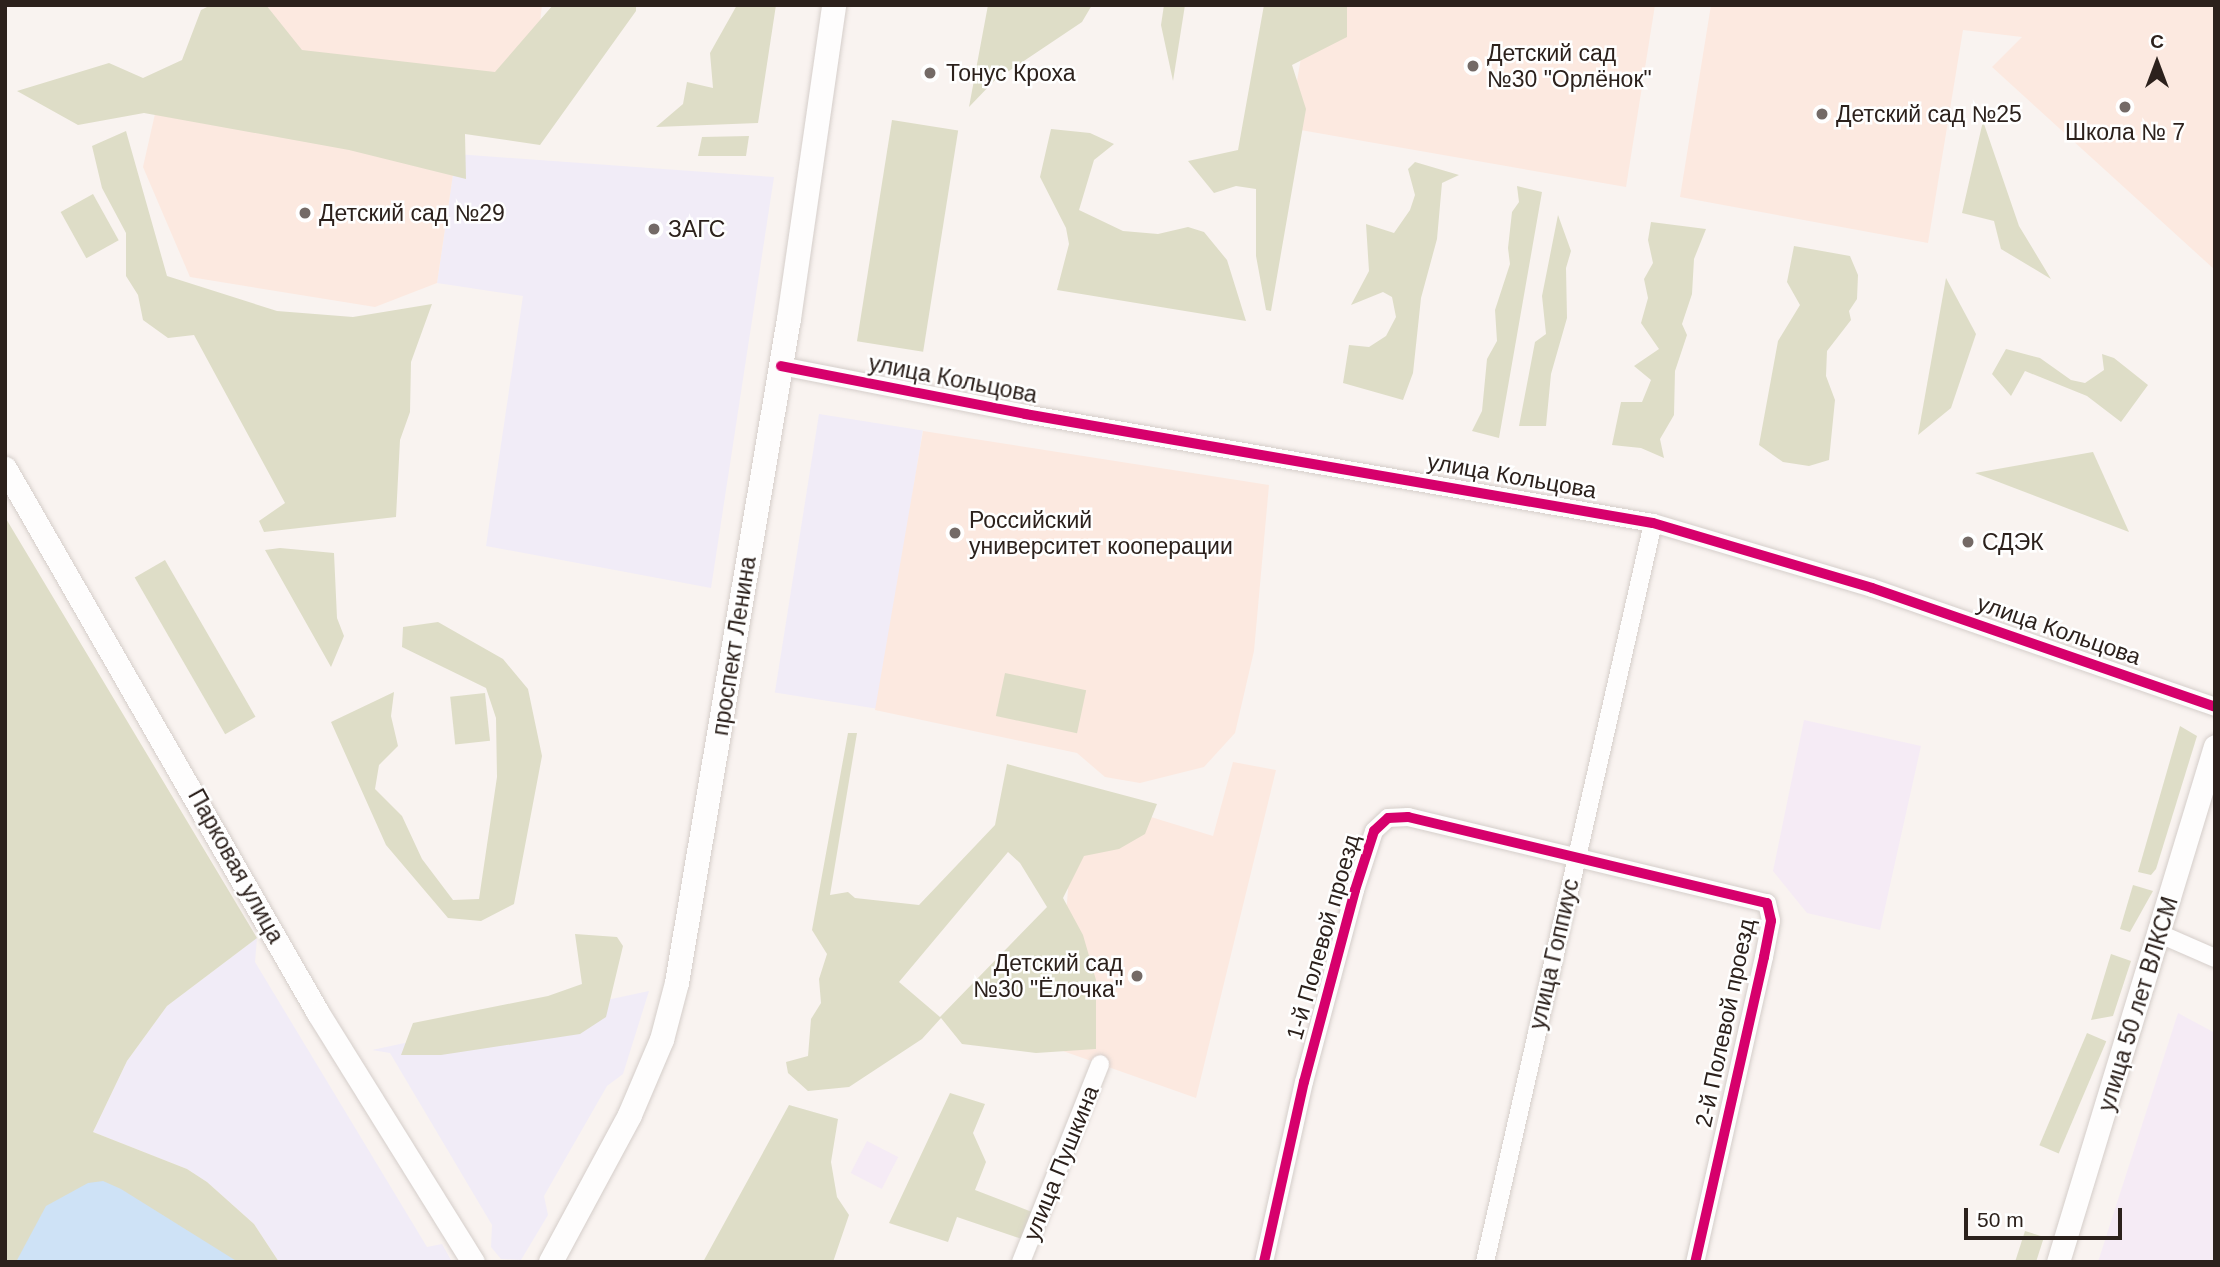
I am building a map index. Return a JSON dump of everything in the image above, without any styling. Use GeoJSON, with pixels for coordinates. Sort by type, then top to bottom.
{"type":"FeatureCollection","features":[{"type":"Feature","properties":{"kind":"main road","name":"проспект Ленина"},"geometry":{"type":"LineString","coordinates":[[551,1262],[630,1115],[669,1016],[686,939],[781,366],[834,5]]}},
{"type":"Feature","properties":{"kind":"street","name":"улица Кольцова"},"geometry":{"type":"LineString","coordinates":[[781,366],[1025,414],[1653,523],[1872,588],[2215,707]]}},
{"type":"Feature","properties":{"kind":"street","name":"Парковая улица"},"geometry":{"type":"LineString","coordinates":[[5,468],[318,1013],[473,1262]]}},
{"type":"Feature","properties":{"kind":"street","name":"улица Гоппиус"},"geometry":{"type":"LineString","coordinates":[[1485,1262],[1653,523]]}},
{"type":"Feature","properties":{"kind":"street","name":"улица 50 лет ВЛКСМ"},"geometry":{"type":"LineString","coordinates":[[2058,1262],[2160,934],[2215,746]]}},
{"type":"Feature","properties":{"kind":"street","name":"1-й Полевой проезд"},"geometry":{"type":"LineString","coordinates":[[1264,1262],[1304,1082],[1374,831],[1388,818],[1408,817],[1576,856]]}},
{"type":"Feature","properties":{"kind":"street","name":"2-й Полевой проезд"},"geometry":{"type":"LineString","coordinates":[[1576,856],[1767,903],[1771,921],[1764,957],[1695,1262]]}},
{"type":"Feature","properties":{"kind":"street"},"geometry":{"type":"LineString","coordinates":[[2160,934],[2215,958]]}},
{"type":"Feature","properties":{"kind":"street","name":"улица Пушкина"},"geometry":{"type":"LineString","coordinates":[[1021,1262],[1100,1064]]}},
{"type":"Feature","properties":{"kind":"shaded area"},"geometry":{"type":"Polygon","coordinates":[[[258,5],[542,5],[528,130],[245,85],[258,5]]]}},
{"type":"Feature","properties":{"kind":"shaded area","name":"Детский сад №30 \"Орлёнок\""},"geometry":{"type":"Polygon","coordinates":[[[1310,5],[1655,5],[1626,187],[1289,128],[1310,5]]]}},
{"type":"Feature","properties":{"kind":"shaded area"},"geometry":{"type":"Polygon","coordinates":[[[1711,5],[2215,5],[2215,270],[1992,67],[2022,37],[1963,30],[1928,243],[1680,197],[1711,5]]]}},
{"type":"Feature","properties":{"kind":"shaded area","name":"Детский сад №29"},"geometry":{"type":"Polygon","coordinates":[[[157,105],[456,154],[437,283],[375,307],[190,277],[143,167],[157,105]]]}},
{"type":"Feature","properties":{"kind":"shaded area"},"geometry":{"type":"Polygon","coordinates":[[[456,154],[774,177],[711,588],[486,546],[523,296],[437,283],[456,154]]]}},
{"type":"Feature","properties":{"kind":"shaded area"},"geometry":{"type":"Polygon","coordinates":[[[819,414],[923,430],[879,709],[775,693],[819,414]]]}},
{"type":"Feature","properties":{"kind":"shaded area"},"geometry":{"type":"Polygon","coordinates":[[[923,431],[1269,485],[1254,651],[1235,733],[1204,767],[1140,783],[1105,777],[1077,753],[875,710],[923,431]]]}},
{"type":"Feature","properties":{"kind":"shaded area"},"geometry":{"type":"Polygon","coordinates":[[[1804,720],[1921,746],[1880,930],[1807,913],[1773,871],[1804,720]]]}},
{"type":"Feature","properties":{"kind":"shaded area","name":"Детский сад №30 \"Ёлочка\""},"geometry":{"type":"Polygon","coordinates":[[[1233,762],[1276,770],[1196,1098],[1029,1039],[1066,914],[1068,890],[1060,864],[1053,787],[1213,836],[1233,762]]]}},
{"type":"Feature","properties":{"kind":"shaded area"},"geometry":{"type":"Polygon","coordinates":[[[257,938],[255,962],[427,1247],[442,1244],[452,1262],[279,1262],[254,1224],[207,1182],[187,1169],[93,1132],[127,1061],[167,1006],[257,938]]]}},
{"type":"Feature","properties":{"kind":"shaded area"},"geometry":{"type":"Polygon","coordinates":[[[649,991],[623,1074],[607,1086],[544,1196],[548,1215],[521,1260],[501,1259],[491,1247],[492,1225],[390,1053],[372,1050],[649,991]]]}},
{"type":"Feature","properties":{"kind":"shaded area"},"geometry":{"type":"Polygon","coordinates":[[[2178,1013],[2215,1033],[2215,1262],[2098,1262],[2178,1013]]]}},
{"type":"Feature","properties":{"kind":"shaded area"},"geometry":{"type":"Polygon","coordinates":[[[867,1141],[898,1157],[882,1189],[851,1173],[867,1141]]]}},
{"type":"Feature","properties":{"kind":"green space"},"geometry":{"type":"Polygon","coordinates":[[[211,5],[266,5],[302,50],[495,72],[553,5],[636,5],[636,11],[540,145],[465,134],[466,179],[349,150],[144,113],[78,125],[17,91],[109,63],[143,78],[182,60],[201,10],[211,5]]]}},
{"type":"Feature","properties":{"kind":"green space"},"geometry":{"type":"Polygon","coordinates":[[[737,5],[776,5],[758,123],[656,127],[683,104],[687,82],[713,88],[710,53],[737,5]]]}},
{"type":"Feature","properties":{"kind":"green space"},"geometry":{"type":"Polygon","coordinates":[[[988,5],[1092,5],[1082,22],[994,81],[969,107],[988,5]]]}},
{"type":"Feature","properties":{"kind":"green space"},"geometry":{"type":"Polygon","coordinates":[[[1164,5],[1185,5],[1173,81],[1161,25],[1164,5]]]}},
{"type":"Feature","properties":{"kind":"green space"},"geometry":{"type":"Polygon","coordinates":[[[1264,5],[1347,5],[1347,37],[1292,65],[1306,109],[1271,311],[1266,310],[1256,256],[1256,189],[1236,186],[1214,193],[1188,161],[1238,150],[1264,5]]]}},
{"type":"Feature","properties":{"kind":"green space"},"geometry":{"type":"Polygon","coordinates":[[[892,120],[958,130],[923,352],[857,341],[892,120]]]}},
{"type":"Feature","properties":{"kind":"green space"},"geometry":{"type":"Polygon","coordinates":[[[1983,121],[2019,226],[2051,279],[2001,249],[1994,221],[1962,213],[1983,121]]]}},
{"type":"Feature","properties":{"kind":"green space"},"geometry":{"type":"Polygon","coordinates":[[[1051,129],[1090,133],[1114,144],[1094,160],[1079,210],[1123,231],[1158,234],[1188,227],[1204,232],[1227,260],[1246,321],[1057,290],[1069,244],[1066,228],[1040,177],[1051,129]]]}},
{"type":"Feature","properties":{"kind":"green space"},"geometry":{"type":"Polygon","coordinates":[[[126,131],[167,276],[277,311],[353,317],[432,304],[411,362],[410,412],[400,440],[396,517],[264,532],[259,521],[285,503],[194,335],[168,338],[143,320],[138,295],[126,276],[126,233],[102,188],[92,146],[126,131]]]}},
{"type":"Feature","properties":{"kind":"green space"},"geometry":{"type":"Polygon","coordinates":[[[749,136],[746,156],[698,156],[702,137],[749,136]]]}},
{"type":"Feature","properties":{"kind":"green space"},"geometry":{"type":"Polygon","coordinates":[[[1415,162],[1459,175],[1442,183],[1437,239],[1421,298],[1413,373],[1403,400],[1343,383],[1349,345],[1369,347],[1386,336],[1396,317],[1392,297],[1383,292],[1351,305],[1369,271],[1366,224],[1394,233],[1410,210],[1415,195],[1408,169],[1415,162]]]}},
{"type":"Feature","properties":{"kind":"green space"},"geometry":{"type":"Polygon","coordinates":[[[1517,186],[1542,192],[1499,438],[1472,431],[1482,411],[1487,359],[1497,341],[1495,310],[1510,264],[1508,248],[1512,212],[1519,202],[1517,186]]]}},
{"type":"Feature","properties":{"kind":"green space"},"geometry":{"type":"Polygon","coordinates":[[[93,194],[119,240],[86,258],[61,212],[93,194]]]}},
{"type":"Feature","properties":{"kind":"green space"},"geometry":{"type":"Polygon","coordinates":[[[1558,215],[1571,251],[1566,268],[1567,318],[1551,374],[1546,426],[1519,426],[1535,342],[1546,334],[1542,296],[1558,215]]]}},
{"type":"Feature","properties":{"kind":"green space"},"geometry":{"type":"Polygon","coordinates":[[[1651,222],[1706,229],[1694,259],[1692,294],[1682,324],[1687,335],[1675,371],[1674,415],[1660,439],[1664,458],[1641,448],[1612,445],[1621,402],[1642,402],[1651,380],[1634,366],[1659,349],[1641,323],[1648,298],[1644,279],[1653,263],[1648,240],[1651,222]]]}},
{"type":"Feature","properties":{"kind":"green space"},"geometry":{"type":"Polygon","coordinates":[[[1794,246],[1850,256],[1858,275],[1857,299],[1849,311],[1851,320],[1827,351],[1826,376],[1835,400],[1829,460],[1809,466],[1783,462],[1759,445],[1778,341],[1800,305],[1787,282],[1794,246]]]}},
{"type":"Feature","properties":{"kind":"green space"},"geometry":{"type":"Polygon","coordinates":[[[1946,278],[1976,334],[1951,408],[1918,435],[1946,278]]]}},
{"type":"Feature","properties":{"kind":"green space"},"geometry":{"type":"Polygon","coordinates":[[[2006,349],[2040,358],[2071,380],[2085,383],[2104,370],[2102,354],[2114,358],[2148,385],[2121,422],[2087,396],[2025,371],[2011,396],[1992,374],[2006,349]]]}},
{"type":"Feature","properties":{"kind":"green space"},"geometry":{"type":"Polygon","coordinates":[[[2093,452],[2129,532],[1975,473],[2093,452]]]}},
{"type":"Feature","properties":{"kind":"green space"},"geometry":{"type":"Polygon","coordinates":[[[5,517],[257,938],[167,1006],[127,1061],[93,1132],[187,1169],[207,1182],[254,1224],[279,1262],[5,1262],[5,517]]]}},
{"type":"Feature","properties":{"kind":"green space"},"geometry":{"type":"Polygon","coordinates":[[[280,548],[334,553],[337,618],[344,636],[331,667],[265,550],[280,548]]]}},
{"type":"Feature","properties":{"kind":"green space"},"geometry":{"type":"Polygon","coordinates":[[[165,560],[256,717],[225,734],[135,578],[165,560]]]}},
{"type":"Feature","properties":{"kind":"green space"},"geometry":{"type":"Polygon","coordinates":[[[438,622],[503,659],[528,689],[542,756],[514,904],[481,921],[448,918],[386,845],[331,722],[394,692],[391,716],[398,746],[379,765],[375,789],[402,816],[422,859],[453,900],[479,899],[497,777],[496,718],[486,688],[402,647],[403,627],[438,622]]]}},
{"type":"Feature","properties":{"kind":"green space"},"geometry":{"type":"Polygon","coordinates":[[[1005,673],[1086,690],[1077,733],[996,716],[1005,673]]]}},
{"type":"Feature","properties":{"kind":"green space"},"geometry":{"type":"Polygon","coordinates":[[[485,693],[490,741],[455,744],[450,697],[485,693]]]}},
{"type":"Feature","properties":{"kind":"green space"},"geometry":{"type":"Polygon","coordinates":[[[2180,726],[2197,736],[2156,869],[2151,875],[2138,872],[2180,726]]]}},
{"type":"Feature","properties":{"kind":"green space"},"geometry":{"type":"Polygon","coordinates":[[[848,733],[857,733],[830,895],[848,892],[855,898],[919,905],[995,825],[1007,764],[1157,804],[1145,834],[1119,849],[1084,856],[1063,898],[1083,935],[1096,980],[1096,1049],[1036,1053],[962,1044],[941,1018],[922,1039],[849,1087],[808,1091],[788,1073],[786,1062],[808,1056],[811,1019],[821,1003],[819,979],[827,954],[812,930],[848,733]],[[1008,852],[899,982],[940,1017],[1047,907],[1020,863],[1008,852]]]}},
{"type":"Feature","properties":{"kind":"green space"},"geometry":{"type":"Polygon","coordinates":[[[2133,885],[2153,891],[2130,932],[2120,929],[2133,885]]]}},
{"type":"Feature","properties":{"kind":"green space"},"geometry":{"type":"Polygon","coordinates":[[[575,934],[617,937],[623,946],[606,1017],[580,1034],[441,1055],[401,1055],[413,1023],[548,996],[582,984],[575,934]]]}},
{"type":"Feature","properties":{"kind":"green space"},"geometry":{"type":"Polygon","coordinates":[[[2111,954],[2131,961],[2113,1016],[2091,1020],[2111,954]]]}},
{"type":"Feature","properties":{"kind":"green space"},"geometry":{"type":"Polygon","coordinates":[[[2087,1033],[2106,1041],[2059,1154],[2039,1145],[2087,1033]]]}},
{"type":"Feature","properties":{"kind":"green space"},"geometry":{"type":"Polygon","coordinates":[[[950,1093],[985,1104],[973,1133],[986,1162],[975,1190],[1032,1212],[1022,1239],[957,1217],[948,1242],[889,1223],[950,1093]]]}},
{"type":"Feature","properties":{"kind":"green space"},"geometry":{"type":"Polygon","coordinates":[[[789,1105],[838,1119],[831,1162],[837,1197],[849,1215],[833,1262],[703,1262],[789,1105]]]}},
{"type":"Feature","properties":{"kind":"green space"},"geometry":{"type":"Polygon","coordinates":[[[2025,1231],[2044,1237],[2036,1262],[2015,1262],[2025,1231]]]}},
{"type":"Feature","properties":{"kind":"water"},"geometry":{"type":"Polygon","coordinates":[[[103,1181],[121,1189],[238,1262],[16,1262],[46,1206],[88,1183],[103,1181]]]}},
{"type":"Feature","properties":{"kind":"cycle path"},"geometry":{"type":"LineString","coordinates":[[781,366],[1025,414],[1653,523],[1872,588],[2215,707]]}},
{"type":"Feature","properties":{"kind":"cycle path"},"geometry":{"type":"LineString","coordinates":[[1264,1262],[1304,1082],[1355,890],[1374,831],[1388,818],[1408,817],[1767,903],[1771,921],[1764,957],[1695,1262]]}},
{"type":"Feature","properties":{"kind":"place","name":"Детский сад №30 \"Орлёнок\""},"geometry":{"type":"Point","coordinates":[1473,66]}},
{"type":"Feature","properties":{"kind":"place","name":"Тонус Кроха"},"geometry":{"type":"Point","coordinates":[930,73]}},
{"type":"Feature","properties":{"kind":"place","name":"Школа № 7"},"geometry":{"type":"Point","coordinates":[2125,107]}},
{"type":"Feature","properties":{"kind":"place","name":"Детский сад №25"},"geometry":{"type":"Point","coordinates":[1822,114]}},
{"type":"Feature","properties":{"kind":"place","name":"Детский сад №29"},"geometry":{"type":"Point","coordinates":[305,213]}},
{"type":"Feature","properties":{"kind":"place","name":"ЗАГС"},"geometry":{"type":"Point","coordinates":[654,229]}},
{"type":"Feature","properties":{"kind":"place","name":"Российский университет кооперации"},"geometry":{"type":"Point","coordinates":[955,533]}},
{"type":"Feature","properties":{"kind":"place","name":"СДЭК"},"geometry":{"type":"Point","coordinates":[1968,542]}},
{"type":"Feature","properties":{"kind":"place","name":"Детский сад №30 \"Ёлочка\""},"geometry":{"type":"Point","coordinates":[1137,976]}}]}
